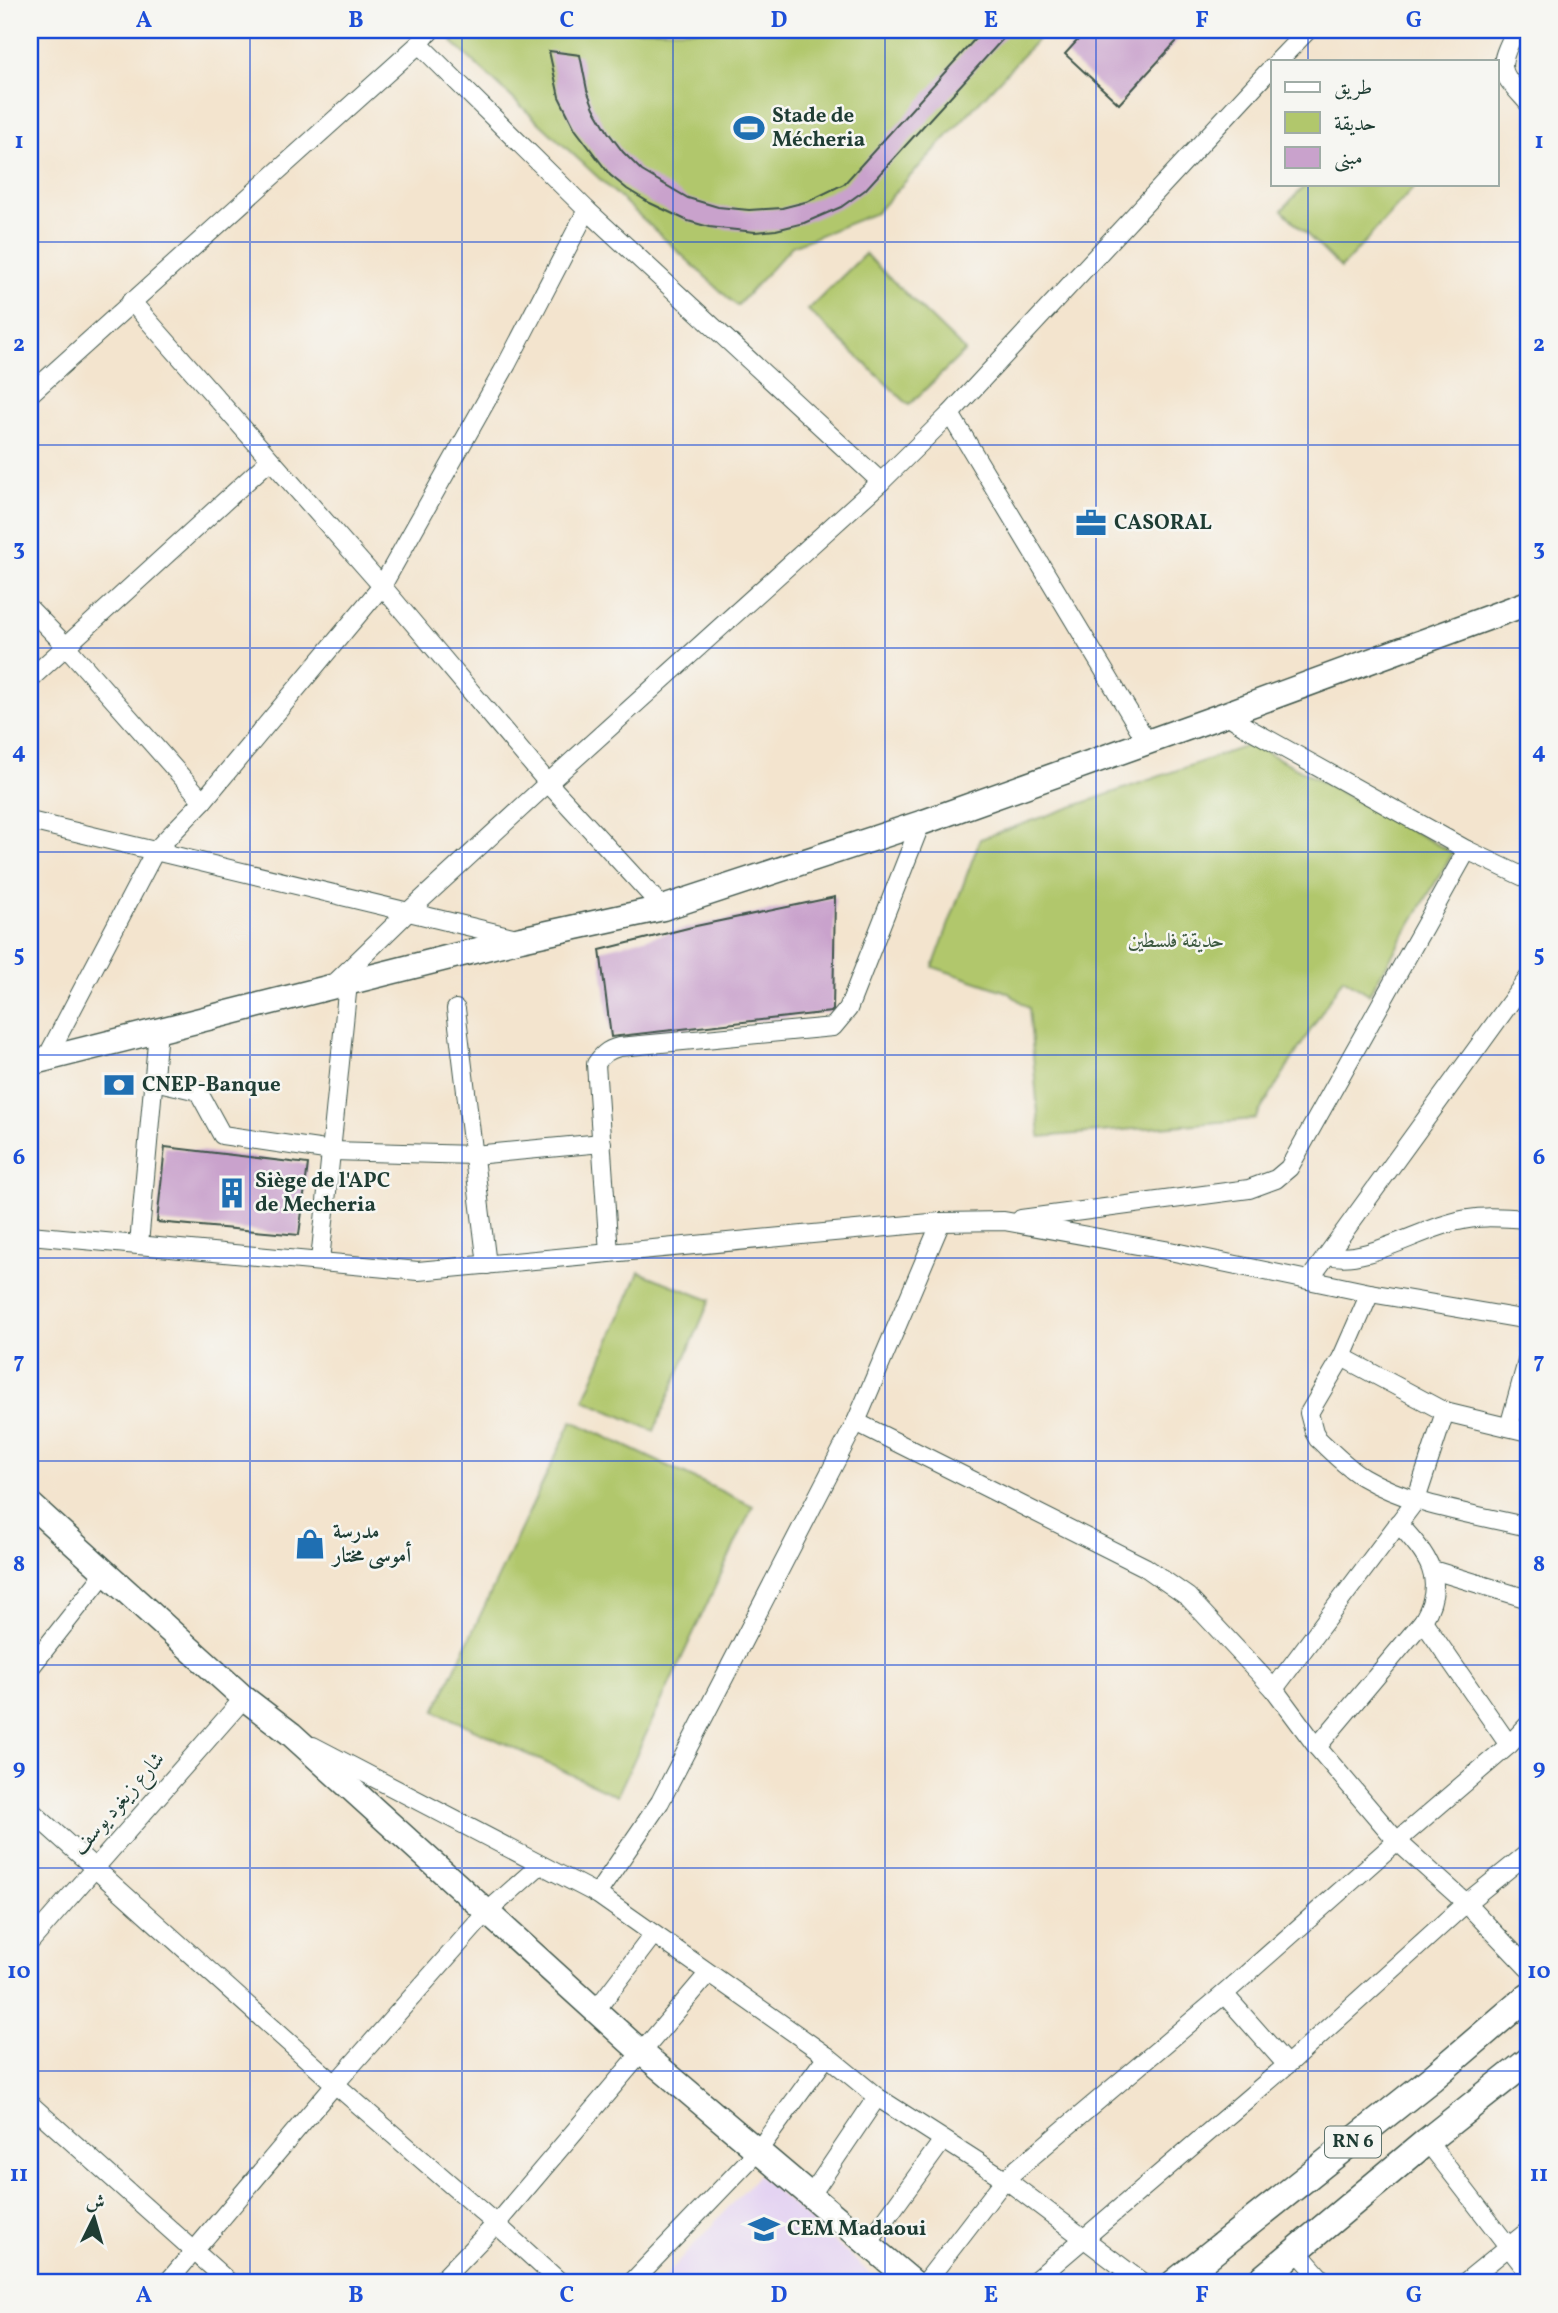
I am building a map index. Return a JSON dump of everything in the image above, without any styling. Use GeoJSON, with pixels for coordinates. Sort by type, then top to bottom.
{"type":"FeatureCollection","features":[{"type":"Feature","properties":{"kind":"main road"},"geometry":{"type":"LineString","coordinates":[[38,1061],[521,939],[663,908],[921,823],[1528,603]]}},
{"type":"Feature","properties":{"kind":"main road"},"geometry":{"type":"LineString","coordinates":[[30,1504],[244,1698],[291,1734],[640,2052],[914,2283]]}},
{"type":"Feature","properties":{"kind":"main road","name":"RN 6"},"geometry":{"type":"LineString","coordinates":[[1174,2283],[1431,2080],[1528,1996]]}},
{"type":"Feature","properties":{"kind":"main road","name":"RN 6"},"geometry":{"type":"LineString","coordinates":[[1257,2283],[1427,2141],[1528,2062]]}},
{"type":"Feature","properties":{"kind":"street"},"geometry":{"type":"LineString","coordinates":[[30,394],[419,44],[431,30]]}},
{"type":"Feature","properties":{"kind":"street"},"geometry":{"type":"LineString","coordinates":[[1279,60],[1308,30]]}},
{"type":"Feature","properties":{"kind":"street"},"geometry":{"type":"LineString","coordinates":[[1516,30],[1504,56],[1503,66],[1505,77],[1528,103]]}},
{"type":"Feature","properties":{"kind":"street"},"geometry":{"type":"LineString","coordinates":[[419,44],[587,211],[881,482]]}},
{"type":"Feature","properties":{"kind":"street"},"geometry":{"type":"LineString","coordinates":[[320,1261],[332,1151],[340,985],[408,912],[881,482],[950,414],[1271,68]]}},
{"type":"Feature","properties":{"kind":"street"},"geometry":{"type":"LineString","coordinates":[[38,1061],[155,851],[203,801],[382,586],[507,364],[587,211]]}},
{"type":"Feature","properties":{"kind":"street"},"geometry":{"type":"LineString","coordinates":[[131,301],[382,586],[548,783],[663,908]]}},
{"type":"Feature","properties":{"kind":"street"},"geometry":{"type":"LineString","coordinates":[[950,414],[1147,742]]}},
{"type":"Feature","properties":{"kind":"street"},"geometry":{"type":"LineString","coordinates":[[30,679],[271,460]]}},
{"type":"Feature","properties":{"kind":"street"},"geometry":{"type":"LineString","coordinates":[[30,609],[203,801]]}},
{"type":"Feature","properties":{"kind":"street"},"geometry":{"type":"LineString","coordinates":[[1226,714],[1467,850],[1528,879]]}},
{"type":"Feature","properties":{"kind":"street"},"geometry":{"type":"LineString","coordinates":[[30,821],[521,939]]}},
{"type":"Feature","properties":{"kind":"street"},"geometry":{"type":"LineString","coordinates":[[609,1253],[596,1064],[602,1055],[609,1049],[619,1047],[833,1027],[848,1009],[921,823]]}},
{"type":"Feature","properties":{"kind":"street"},"geometry":{"type":"LineString","coordinates":[[30,1235],[418,1270],[941,1222],[1003,1221],[1250,1189],[1276,1179],[1289,1168],[1467,850]]}},
{"type":"Feature","properties":{"kind":"street"},"geometry":{"type":"LineString","coordinates":[[1309,1280],[1528,978]]}},
{"type":"Feature","properties":{"kind":"street"},"geometry":{"type":"LineString","coordinates":[[456,1009],[487,1265]]}},
{"type":"Feature","properties":{"kind":"street"},"geometry":{"type":"LineString","coordinates":[[139,1244],[158,1031]]}},
{"type":"Feature","properties":{"kind":"street"},"geometry":{"type":"LineString","coordinates":[[154,1081],[198,1090],[222,1135],[332,1151],[474,1155],[602,1143]]}},
{"type":"Feature","properties":{"kind":"street"},"geometry":{"type":"LineString","coordinates":[[1329,1255],[1340,1258],[1356,1257],[1461,1220],[1487,1217],[1528,1219]]}},
{"type":"Feature","properties":{"kind":"street"},"geometry":{"type":"LineString","coordinates":[[1003,1221],[1165,1250],[1370,1293],[1528,1320]]}},
{"type":"Feature","properties":{"kind":"street"},"geometry":{"type":"LineString","coordinates":[[597,1895],[660,1802],[856,1422],[941,1222]]}},
{"type":"Feature","properties":{"kind":"street"},"geometry":{"type":"LineString","coordinates":[[1370,1293],[1342,1357],[1309,1413],[1318,1439],[1360,1476],[1387,1490],[1416,1500],[1528,1527]]}},
{"type":"Feature","properties":{"kind":"street"},"geometry":{"type":"LineString","coordinates":[[1342,1357],[1445,1412],[1528,1432]]}},
{"type":"Feature","properties":{"kind":"street"},"geometry":{"type":"LineString","coordinates":[[1509,1427],[1528,1358]]}},
{"type":"Feature","properties":{"kind":"street"},"geometry":{"type":"LineString","coordinates":[[1274,1689],[1416,1500],[1445,1412]]}},
{"type":"Feature","properties":{"kind":"street"},"geometry":{"type":"LineString","coordinates":[[856,1422],[1145,1567],[1188,1597],[1274,1689],[1317,1747],[1396,1841],[1466,1903],[1528,1968]]}},
{"type":"Feature","properties":{"kind":"street"},"geometry":{"type":"LineString","coordinates":[[1317,1747],[1423,1621],[1432,1605],[1433,1570],[1423,1551],[1398,1523]]}},
{"type":"Feature","properties":{"kind":"street"},"geometry":{"type":"LineString","coordinates":[[1433,1570],[1528,1599]]}},
{"type":"Feature","properties":{"kind":"street"},"geometry":{"type":"LineString","coordinates":[[30,1668],[106,1573]]}},
{"type":"Feature","properties":{"kind":"street"},"geometry":{"type":"LineString","coordinates":[[1423,1621],[1509,1745]]}},
{"type":"Feature","properties":{"kind":"street","name":"شارع زيغود يوسف"},"geometry":{"type":"LineString","coordinates":[[30,1942],[244,1698]]}},
{"type":"Feature","properties":{"kind":"street"},"geometry":{"type":"LineString","coordinates":[[925,2283],[1005,2179],[1224,1994],[1509,1745],[1528,1725]]}},
{"type":"Feature","properties":{"kind":"street"},"geometry":{"type":"LineString","coordinates":[[291,1734],[597,1895],[827,2056],[877,2097],[1005,2179],[1143,2283]]}},
{"type":"Feature","properties":{"kind":"street"},"geometry":{"type":"LineString","coordinates":[[30,1794],[34,1814],[561,2283]]}},
{"type":"Feature","properties":{"kind":"street"},"geometry":{"type":"LineString","coordinates":[[1032,2283],[1287,2065],[1466,1903],[1528,1853]]}},
{"type":"Feature","properties":{"kind":"street"},"geometry":{"type":"LineString","coordinates":[[167,2283],[335,2084],[487,1912],[540,1865]]}},
{"type":"Feature","properties":{"kind":"street"},"geometry":{"type":"LineString","coordinates":[[596,2010],[653,1936]]}},
{"type":"Feature","properties":{"kind":"street"},"geometry":{"type":"LineString","coordinates":[[439,2283],[496,2224],[708,1974]]}},
{"type":"Feature","properties":{"kind":"street"},"geometry":{"type":"LineString","coordinates":[[1224,1994],[1287,2065]]}},
{"type":"Feature","properties":{"kind":"street"},"geometry":{"type":"LineString","coordinates":[[631,2283],[757,2152],[827,2056]]}},
{"type":"Feature","properties":{"kind":"street"},"geometry":{"type":"LineString","coordinates":[[811,2195],[877,2097]]}},
{"type":"Feature","properties":{"kind":"street"},"geometry":{"type":"LineString","coordinates":[[30,2104],[230,2283]]}},
{"type":"Feature","properties":{"kind":"street"},"geometry":{"type":"LineString","coordinates":[[867,2245],[943,2140]]}},
{"type":"Feature","properties":{"kind":"street"},"geometry":{"type":"LineString","coordinates":[[1427,2141],[1528,2272]]}},
{"type":"Feature","properties":{"kind":"street"},"geometry":{"type":"LineString","coordinates":[[1464,2283],[1528,2231]]}},
{"type":"Feature","properties":{"kind":"street"},"geometry":{"type":"LineString","coordinates":[[1296,2250],[1325,2283]]}},
{"type":"Feature","properties":{"kind":"shaded area","name":"CEM Madaoui"},"geometry":{"type":"Polygon","coordinates":[[[758,2175],[881,2283],[659,2283],[758,2175]]]}},
{"type":"Feature","properties":{"kind":"green space","name":"Stade de Mécheria"},"geometry":{"type":"Polygon","coordinates":[[[463,30],[1046,30],[876,213],[792,246],[737,306],[452,42],[463,30]]]}},
{"type":"Feature","properties":{"kind":"green space"},"geometry":{"type":"Polygon","coordinates":[[[1304,186],[1415,186],[1341,268],[1282,210],[1304,186]]]}},
{"type":"Feature","properties":{"kind":"green space"},"geometry":{"type":"Polygon","coordinates":[[[865,254],[965,351],[909,405],[808,310],[865,254]]]}},
{"type":"Feature","properties":{"kind":"green space","name":"حديقة فلسطين"},"geometry":{"type":"Polygon","coordinates":[[[1252,744],[1453,853],[1369,994],[1343,978],[1255,1119],[1040,1137],[1029,1008],[1007,992],[933,967],[980,839],[1252,744]]]}},
{"type":"Feature","properties":{"kind":"green space"},"geometry":{"type":"Polygon","coordinates":[[[639,1272],[710,1300],[654,1431],[584,1400],[639,1272]]]}},
{"type":"Feature","properties":{"kind":"green space"},"geometry":{"type":"Polygon","coordinates":[[[572,1421],[753,1506],[617,1796],[435,1711],[572,1421]]]}},
{"type":"Feature","properties":{"kind":"building"},"geometry":{"type":"Polygon","coordinates":[[[983,30],[1011,30],[865,190],[841,207],[804,223],[755,232],[709,227],[688,221],[650,203],[610,175],[575,129],[559,97],[549,51],[580,55],[587,90],[594,108],[623,152],[642,171],[688,198],[718,207],[749,210],[782,208],[809,201],[844,184],[983,30]]]}},
{"type":"Feature","properties":{"kind":"building"},"geometry":{"type":"Polygon","coordinates":[[[1087,30],[1187,30],[1119,104],[1065,54],[1087,30]]]}},
{"type":"Feature","properties":{"kind":"building"},"geometry":{"type":"Polygon","coordinates":[[[835,897],[831,1012],[611,1037],[600,950],[696,926],[835,897]]]}},
{"type":"Feature","properties":{"kind":"building","name":"Siège de l'APC de Mecheria"},"geometry":{"type":"Polygon","coordinates":[[[165,1147],[308,1164],[299,1235],[157,1222],[165,1147]]]}},
{"type":"Feature","properties":{"kind":"place","name":"Stade de Mécheria"},"geometry":{"type":"Point","coordinates":[749,128]}},
{"type":"Feature","properties":{"kind":"place","name":"CASORAL"},"geometry":{"type":"Point","coordinates":[1091,523]}},
{"type":"Feature","properties":{"kind":"place","name":"CNEP-Banque"},"geometry":{"type":"Point","coordinates":[119,1085]}},
{"type":"Feature","properties":{"kind":"place","name":"Siège de l'APC de Mecheria"},"geometry":{"type":"Point","coordinates":[232,1193]}},
{"type":"Feature","properties":{"kind":"place","name":"مدرسة أموسى مختار"},"geometry":{"type":"Point","coordinates":[310,1544]}},
{"type":"Feature","properties":{"kind":"place","name":"CEM Madaoui"},"geometry":{"type":"Point","coordinates":[764,2229]}}]}
